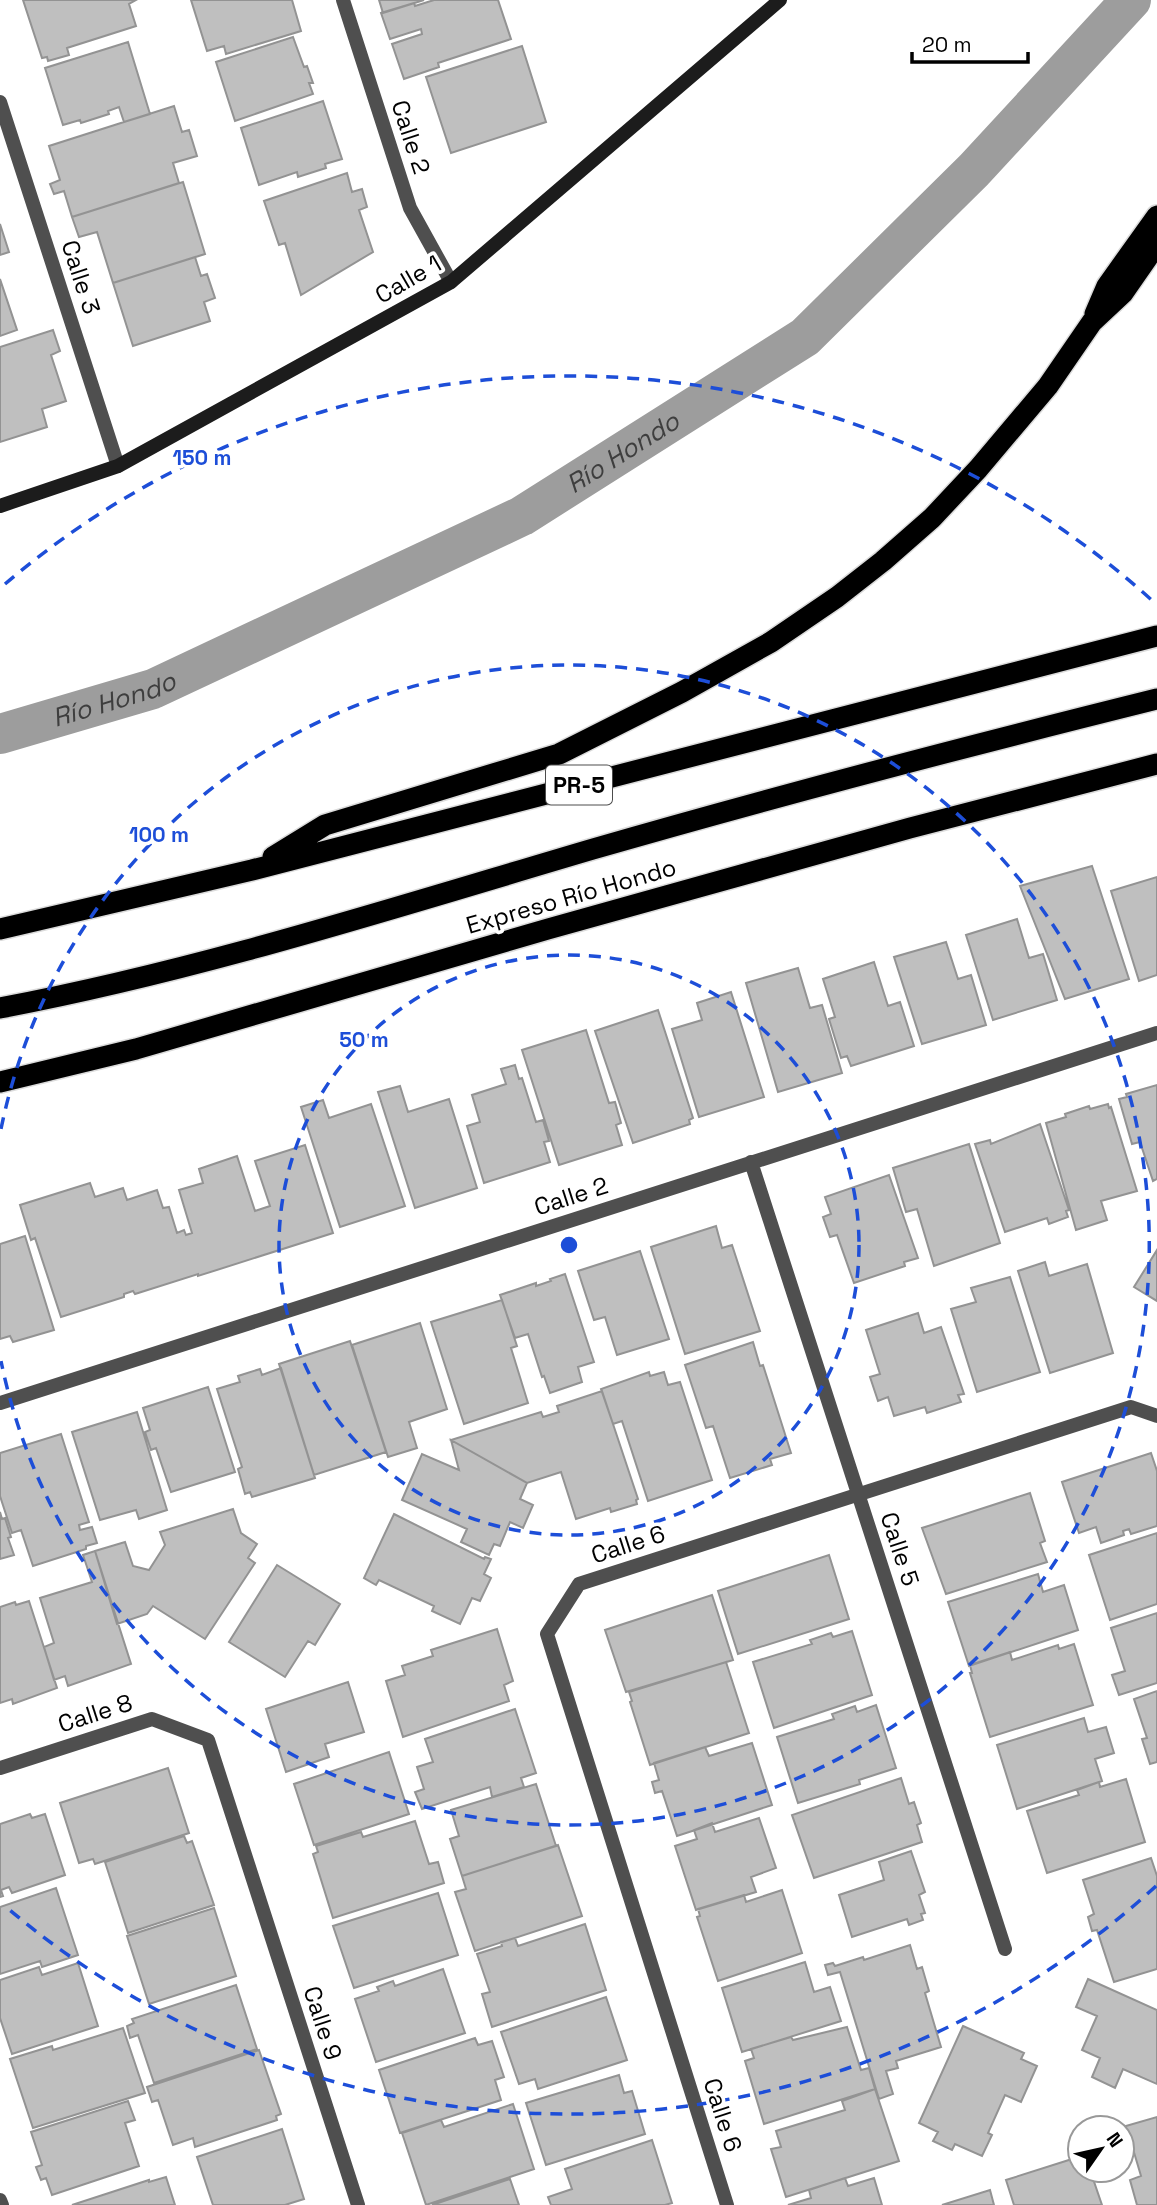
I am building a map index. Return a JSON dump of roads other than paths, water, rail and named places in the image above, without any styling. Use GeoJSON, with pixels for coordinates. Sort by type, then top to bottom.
{"type":"FeatureCollection","features":[{"type":"Feature","properties":{"kind":"highway"},"geometry":{"type":"LineString","coordinates":[[252,870],[326,825],[559,754],[681,692],[771,642],[883,561],[932,519],[978,469],[1048,386],[1092,321],[1107,286],[1157,216]]}},
{"type":"Feature","properties":{"kind":"highway"},"geometry":{"type":"LineString","coordinates":[[1092,321],[1123,293],[1157,244]]}},
{"type":"Feature","properties":{"kind":"highway","name":"PR-5"},"geometry":{"type":"LineString","coordinates":[[0,929],[252,870],[1157,636]]}},
{"type":"Feature","properties":{"kind":"highway"},"geometry":{"type":"LineString","coordinates":[[0,1008],[90,991],[317,931],[623,841],[953,750],[1157,699]]}},
{"type":"Feature","properties":{"kind":"highway","name":"Expreso Río Hondo"},"geometry":{"type":"LineString","coordinates":[[0,1082],[136,1049],[548,929],[910,828],[1157,764]]}},
{"type":"Feature","properties":{"kind":"street","name":"Calle 2"},"geometry":{"type":"LineString","coordinates":[[344,0],[410,208],[450,282]]}},
{"type":"Feature","properties":{"kind":"street","name":"Calle 1"},"geometry":{"type":"LineString","coordinates":[[0,506],[118,466],[450,282],[780,0]]}},
{"type":"Feature","properties":{"kind":"street","name":"Calle 3"},"geometry":{"type":"LineString","coordinates":[[0,102],[118,466]]}},
{"type":"Feature","properties":{"kind":"street","name":"Calle 2"},"geometry":{"type":"LineString","coordinates":[[0,1403],[1157,1033]]}},
{"type":"Feature","properties":{"kind":"street","name":"Calle 5"},"geometry":{"type":"LineString","coordinates":[[751,1162],[1005,1949]]}},
{"type":"Feature","properties":{"kind":"street","name":"Calle 6"},"geometry":{"type":"LineString","coordinates":[[727,2205],[547,1634],[579,1584],[1131,1407],[1157,1416]]}},
{"type":"Feature","properties":{"kind":"street","name":"Calle 8"},"geometry":{"type":"LineString","coordinates":[[0,1768],[152,1719],[208,1740],[245,1854]]}},
{"type":"Feature","properties":{"kind":"street","name":"Calle 9"},"geometry":{"type":"LineString","coordinates":[[245,1854],[358,2205]]}},
{"type":"Feature","properties":{"kind":"street"},"geometry":{"type":"LineString","coordinates":[[0,2200],[2,2205]]}},
{"type":"Feature","properties":{"kind":"waterway","name":"Río Hondo"},"geometry":{"type":"LineString","coordinates":[[0,734],[153,689],[522,516],[805,337],[974,170],[1131,0]]}}]}
